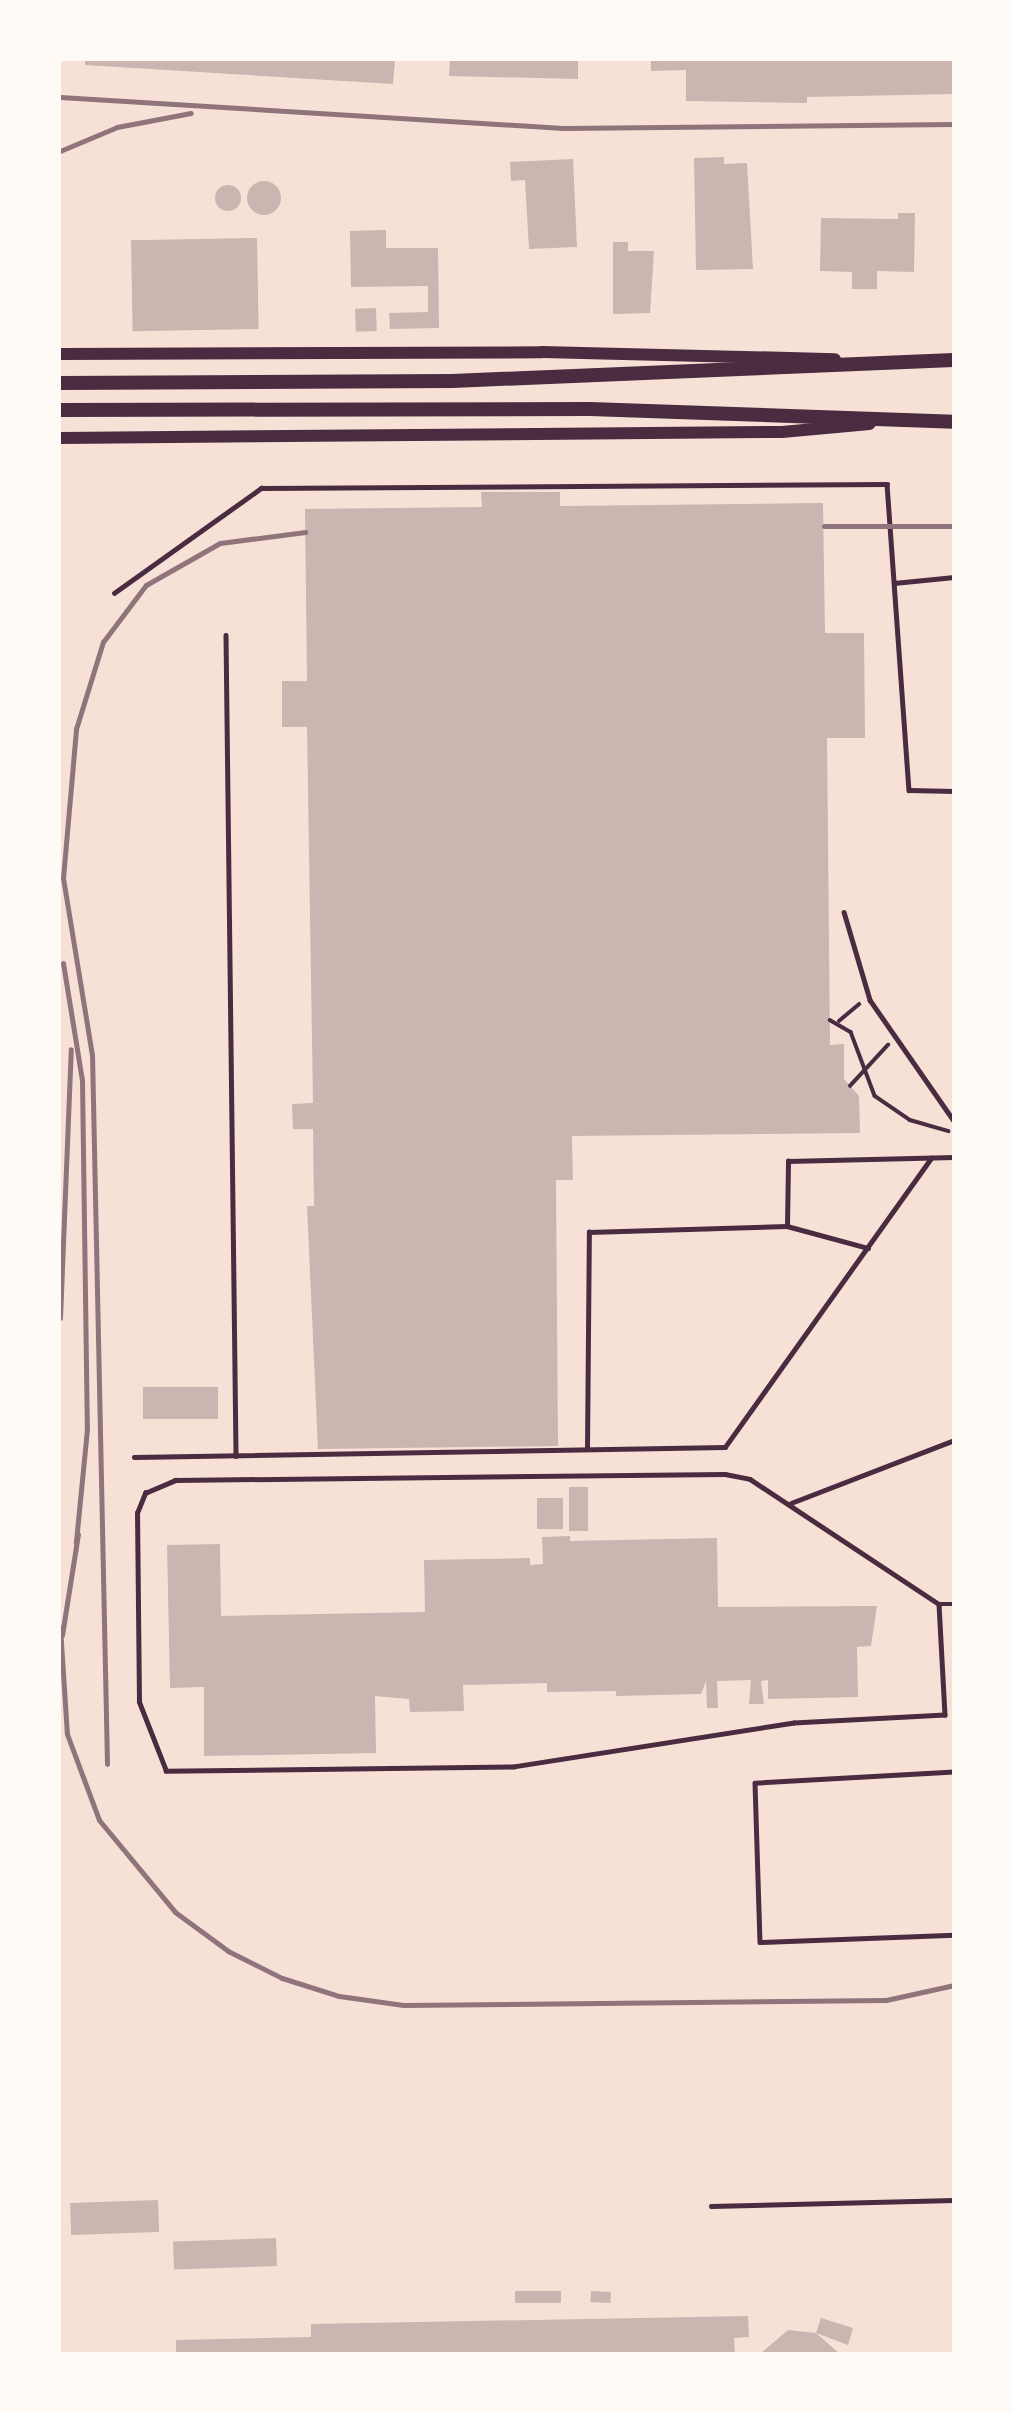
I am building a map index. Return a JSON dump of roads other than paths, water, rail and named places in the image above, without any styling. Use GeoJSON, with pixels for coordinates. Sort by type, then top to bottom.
{"type":"FeatureCollection","features":[{"type":"Feature","properties":{"kind":"main road"},"geometry":{"type":"LineString","coordinates":[[60,383],[259,383],[954,360]]}},
{"type":"Feature","properties":{"kind":"main road"},"geometry":{"type":"LineString","coordinates":[[60,410],[785,412],[902,422],[954,422]]}},
{"type":"Feature","properties":{"kind":"street"},"geometry":{"type":"LineString","coordinates":[[60,354],[542,352],[926,361]]}},
{"type":"Feature","properties":{"kind":"street"},"geometry":{"type":"LineString","coordinates":[[60,363],[79,354]]}},
{"type":"Feature","properties":{"kind":"street"},"geometry":{"type":"LineString","coordinates":[[60,438],[782,432],[902,422]]}},
{"type":"Feature","properties":{"kind":"street"},"geometry":{"type":"LineString","coordinates":[[60,449],[77,438]]}},
{"type":"Feature","properties":{"kind":"lane"},"geometry":{"type":"LineString","coordinates":[[114,593],[261,488],[887,484],[909,790],[954,791]]}},
{"type":"Feature","properties":{"kind":"lane"},"geometry":{"type":"LineString","coordinates":[[894,583],[954,577]]}},
{"type":"Feature","properties":{"kind":"lane"},"geometry":{"type":"LineString","coordinates":[[226,635],[236,1456]]}},
{"type":"Feature","properties":{"kind":"lane"},"geometry":{"type":"LineString","coordinates":[[844,912],[868,996],[895,1039],[954,1121]]}},
{"type":"Feature","properties":{"kind":"lane"},"geometry":{"type":"LineString","coordinates":[[787,1226],[788,1161],[954,1157]]}},
{"type":"Feature","properties":{"kind":"lane"},"geometry":{"type":"LineString","coordinates":[[134,1457],[725,1447],[931,1158]]}},
{"type":"Feature","properties":{"kind":"lane"},"geometry":{"type":"LineString","coordinates":[[587,1449],[589,1232],[787,1226],[868,1248]]}},
{"type":"Feature","properties":{"kind":"lane"},"geometry":{"type":"LineString","coordinates":[[791,1503],[954,1440]]}},
{"type":"Feature","properties":{"kind":"lane"},"geometry":{"type":"LineString","coordinates":[[939,1604],[945,1715],[794,1723],[584,1759],[454,1770],[166,1771],[143,1715],[137,1513],[145,1493],[162,1482],[725,1474],[750,1479],[791,1503],[939,1604],[954,1604]]}},
{"type":"Feature","properties":{"kind":"lane"},"geometry":{"type":"LineString","coordinates":[[945,1697],[954,1697]]}},
{"type":"Feature","properties":{"kind":"lane"},"geometry":{"type":"LineString","coordinates":[[954,1772],[755,1783],[760,1942],[954,1935]]}},
{"type":"Feature","properties":{"kind":"lane"},"geometry":{"type":"LineString","coordinates":[[711,2206],[954,2200]]}},
{"type":"Feature","properties":{"kind":"railway"},"geometry":{"type":"LineString","coordinates":[[60,97],[563,128],[954,124]]}},
{"type":"Feature","properties":{"kind":"railway"},"geometry":{"type":"LineString","coordinates":[[60,151],[117,127],[191,113]]}},
{"type":"Feature","properties":{"kind":"railway"},"geometry":{"type":"LineString","coordinates":[[824,526],[954,526]]}},
{"type":"Feature","properties":{"kind":"railway"},"geometry":{"type":"LineString","coordinates":[[107,1764],[92,1055],[63,878],[76,729],[103,642],[146,585],[220,543],[305,532]]}},
{"type":"Feature","properties":{"kind":"railway"},"geometry":{"type":"LineString","coordinates":[[63,963],[82,1080],[87,1429],[76,1542]]}},
{"type":"Feature","properties":{"kind":"railway"},"geometry":{"type":"LineString","coordinates":[[60,1318],[71,1049]]}},
{"type":"Feature","properties":{"kind":"railway"},"geometry":{"type":"LineString","coordinates":[[62,1635],[78,1534]]}},
{"type":"Feature","properties":{"kind":"railway"},"geometry":{"type":"LineString","coordinates":[[60,1627],[67,1734],[99,1820],[175,1912],[228,1951],[282,1978],[339,1996],[403,2005],[886,2000],[954,1985]]}}]}
